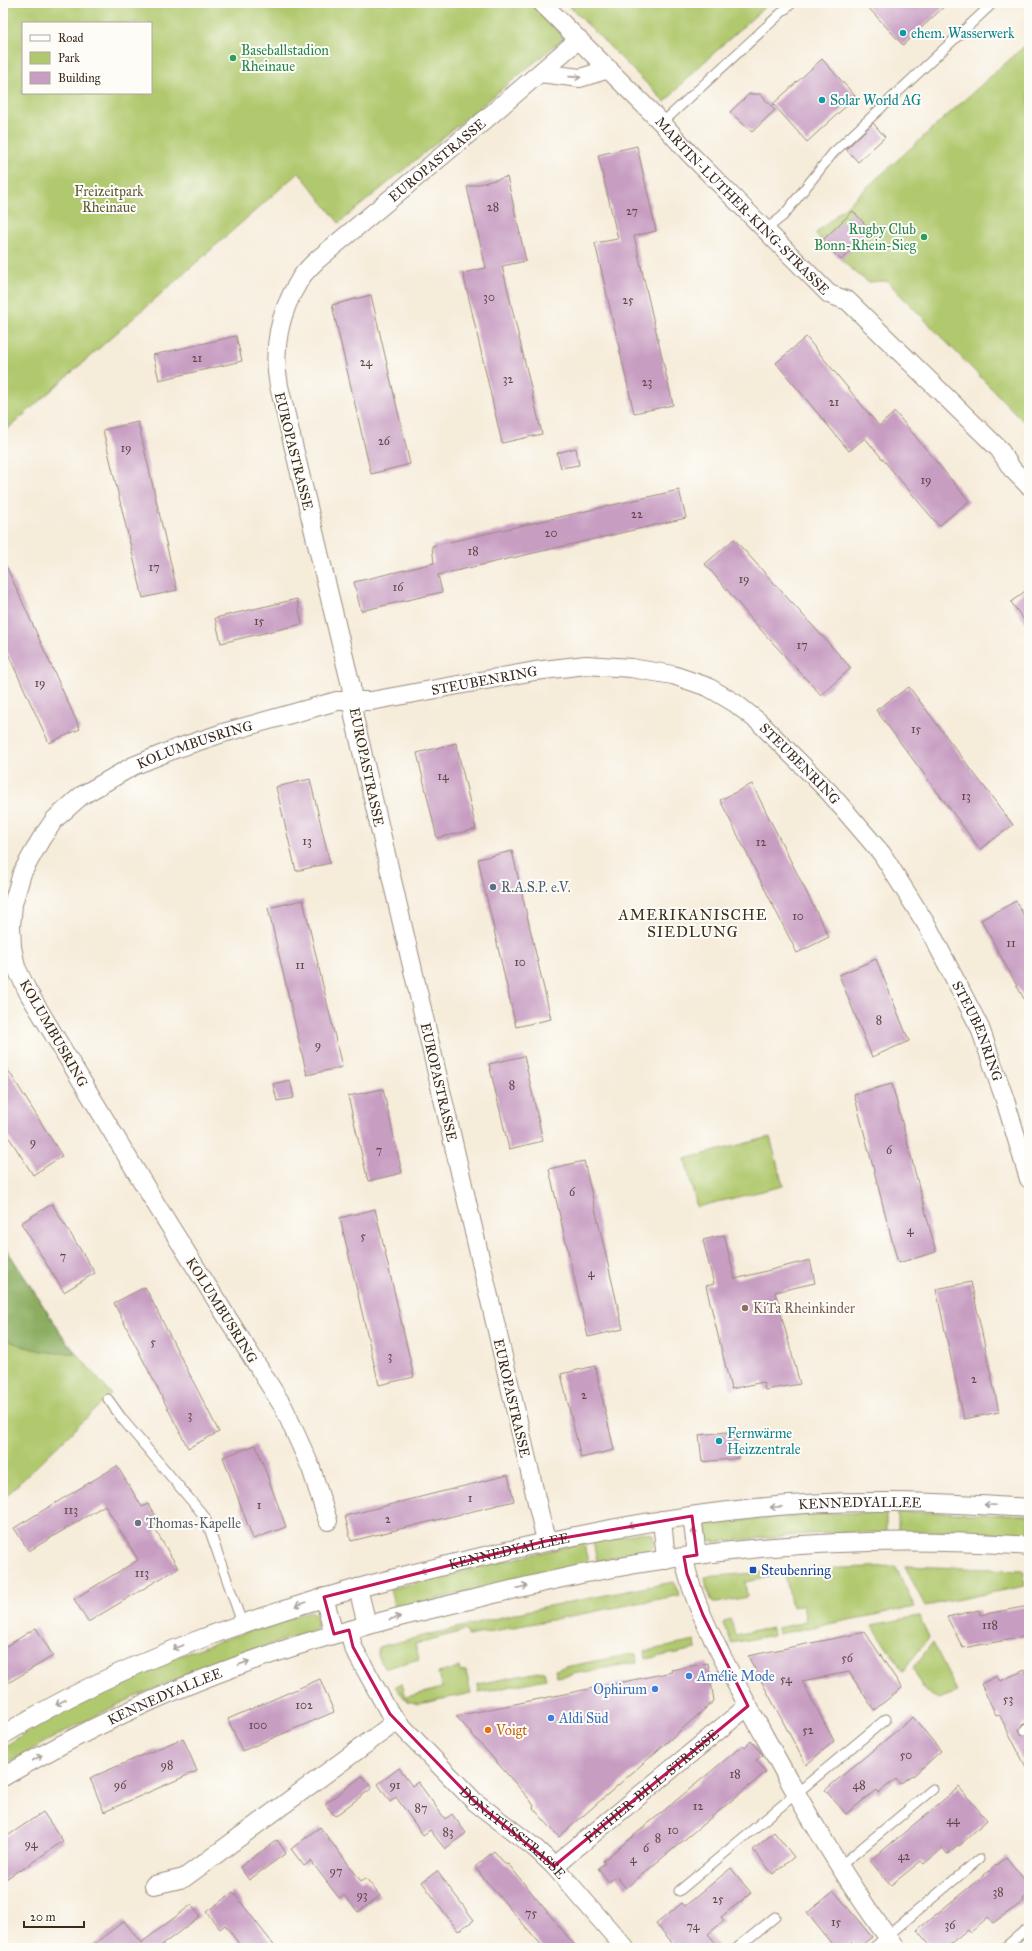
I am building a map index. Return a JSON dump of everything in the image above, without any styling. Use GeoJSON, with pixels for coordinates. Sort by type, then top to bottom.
{"type":"FeatureCollection","features":[{"type":"Feature","properties":{"kind":"street","name":"MARTIN-LUTHER-KING-STRASSE"},"geometry":{"type":"LineString","coordinates":[[542,3],[609,69],[829,294],[848,301],[999,449],[1012,469],[1029,486]]}},
{"type":"Feature","properties":{"kind":"street","name":"EUROPASTRASSE"},"geometry":{"type":"LineString","coordinates":[[546,1541],[403,934],[354,717],[352,686],[276,371],[278,335],[290,297],[299,280],[317,260],[579,40]]}},
{"type":"Feature","properties":{"kind":"street"},"geometry":{"type":"LineString","coordinates":[[540,73],[580,78],[609,69]]}},
{"type":"Feature","properties":{"kind":"street","name":"STEUBENRING"},"geometry":{"type":"LineString","coordinates":[[353,701],[371,701],[535,671],[586,665],[631,668],[673,675],[708,687],[735,703],[759,722],[805,766],[853,818],[882,854],[928,927],[980,1028],[1006,1100],[1029,1179]]}},
{"type":"Feature","properties":{"kind":"street","name":"KOLUMBUSRING"},"geometry":{"type":"LineString","coordinates":[[328,1520],[311,1468],[284,1408],[154,1201],[28,992],[16,967],[12,947],[11,927],[13,904],[17,888],[33,852],[56,819],[81,796],[133,766],[175,749],[223,733],[337,701],[353,701]]}},
{"type":"Feature","properties":{"kind":"street","name":"KENNEDYALLEE"},"geometry":{"type":"LineString","coordinates":[[3,1734],[84,1690],[158,1655],[242,1623],[324,1597],[546,1541],[662,1520],[758,1508],[853,1503],[931,1502],[1029,1508]]}},
{"type":"Feature","properties":{"kind":"street"},"geometry":{"type":"LineString","coordinates":[[682,1557],[692,1516]]}},
{"type":"Feature","properties":{"kind":"street"},"geometry":{"type":"LineString","coordinates":[[662,1520],[682,1557],[703,1615],[748,1706],[796,1795],[840,1866],[892,1942]]}},
{"type":"Feature","properties":{"kind":"street","name":"KENNEDYALLEE"},"geometry":{"type":"LineString","coordinates":[[3,1777],[100,1724],[182,1687],[241,1664],[342,1632],[550,1580],[682,1557],[756,1548],[844,1542],[979,1542],[1029,1546]]}},
{"type":"Feature","properties":{"kind":"street"},"geometry":{"type":"LineString","coordinates":[[358,1588],[367,1626]]}},
{"type":"Feature","properties":{"kind":"street"},"geometry":{"type":"LineString","coordinates":[[324,1597],[342,1632]]}},
{"type":"Feature","properties":{"kind":"street","name":"DONATUSSTRASSE"},"geometry":{"type":"LineString","coordinates":[[342,1632],[353,1647],[372,1684],[390,1714],[474,1801],[535,1848],[554,1866],[625,1948]]}},
{"type":"Feature","properties":{"kind":"street","name":"FATHER-BILL-STRASSE"},"geometry":{"type":"LineString","coordinates":[[554,1866],[748,1706]]}},
{"type":"Feature","properties":{"kind":"street"},"geometry":{"type":"LineString","coordinates":[[154,1885],[184,1878],[397,1721]]}},
{"type":"Feature","properties":{"kind":"lane"},"geometry":{"type":"LineString","coordinates":[[662,123],[792,3]]}},
{"type":"Feature","properties":{"kind":"lane"},"geometry":{"type":"LineString","coordinates":[[765,230],[784,216],[833,153],[993,3]]}},
{"type":"Feature","properties":{"kind":"lane"},"geometry":{"type":"LineString","coordinates":[[108,1399],[123,1420],[205,1517],[242,1623]]}},
{"type":"Feature","properties":{"kind":"lane"},"geometry":{"type":"LineString","coordinates":[[679,1891],[886,1720]]}},
{"type":"Feature","properties":{"kind":"lane"},"geometry":{"type":"LineString","coordinates":[[840,1866],[932,1789]]}},
{"type":"Feature","properties":{"kind":"lane"},"geometry":{"type":"LineString","coordinates":[[873,1948],[892,1942],[979,1859]]}},
{"type":"Feature","properties":{"kind":"lane"},"geometry":{"type":"LineString","coordinates":[[738,1948],[775,1917]]}},
{"type":"Feature","properties":{"kind":"lane"},"geometry":{"type":"LineString","coordinates":[[1004,1948],[1024,1931]]}},
{"type":"Feature","properties":{"kind":"highlighted area"},"geometry":{"type":"Polygon","coordinates":[[[692,1516],[697,1555],[684,1557],[687,1574],[703,1615],[748,1706],[554,1866],[474,1801],[390,1714],[353,1647],[349,1630],[334,1634],[324,1597],[546,1541],[692,1516]]]}},
{"type":"Feature","properties":{"kind":"green space","name":"Freizeitpark Rheinaue"},"geometry":{"type":"Polygon","coordinates":[[[3,3],[530,3],[564,38],[339,223],[299,172],[3,433],[3,3]]]}},
{"type":"Feature","properties":{"kind":"green space"},"geometry":{"type":"Polygon","coordinates":[[[566,3],[769,3],[692,73],[665,102],[566,3]]]}},
{"type":"Feature","properties":{"kind":"green space","name":"Rugby Club Bonn-Rhein-Sieg"},"geometry":{"type":"Polygon","coordinates":[[[1029,42],[1029,427],[887,281],[868,282],[851,269],[815,234],[1029,42]]]}},
{"type":"Feature","properties":{"kind":"green space"},"geometry":{"type":"Polygon","coordinates":[[[770,1137],[783,1186],[697,1207],[685,1159],[770,1137]]]}},
{"type":"Feature","properties":{"kind":"green space"},"geometry":{"type":"Polygon","coordinates":[[[3,1244],[66,1341],[111,1394],[3,1499],[3,1244]]]}},
{"type":"Feature","properties":{"kind":"green space"},"geometry":{"type":"Polygon","coordinates":[[[3,1244],[66,1341],[76,1353],[48,1352],[29,1348],[3,1338],[3,1244]]]}},
{"type":"Feature","properties":{"kind":"green space"},"geometry":{"type":"Polygon","coordinates":[[[886,1512],[886,1532],[810,1534],[715,1542],[709,1541],[706,1531],[708,1526],[712,1523],[810,1514],[886,1512]]]}},
{"type":"Feature","properties":{"kind":"green space"},"geometry":{"type":"Polygon","coordinates":[[[898,1512],[1029,1516],[1029,1536],[967,1532],[898,1532],[898,1512]]]}},
{"type":"Feature","properties":{"kind":"green space"},"geometry":{"type":"Polygon","coordinates":[[[643,1532],[652,1534],[655,1542],[654,1546],[649,1552],[597,1561],[593,1541],[643,1532]]]}},
{"type":"Feature","properties":{"kind":"green space"},"geometry":{"type":"Polygon","coordinates":[[[584,1543],[588,1563],[395,1609],[390,1589],[584,1543]]]}},
{"type":"Feature","properties":{"kind":"green space"},"geometry":{"type":"Polygon","coordinates":[[[895,1566],[915,1607],[778,1634],[777,1628],[806,1622],[803,1605],[792,1607],[785,1574],[745,1582],[747,1597],[717,1603],[712,1601],[707,1589],[705,1577],[790,1570],[895,1566]]]}},
{"type":"Feature","properties":{"kind":"green space"},"geometry":{"type":"Polygon","coordinates":[[[905,1566],[1022,1570],[1025,1586],[925,1606],[905,1566]]]}},
{"type":"Feature","properties":{"kind":"green space"},"geometry":{"type":"Polygon","coordinates":[[[673,1582],[680,1595],[468,1636],[466,1630],[415,1644],[419,1659],[387,1668],[384,1668],[378,1655],[378,1647],[539,1608],[673,1582]]]}},
{"type":"Feature","properties":{"kind":"green space"},"geometry":{"type":"Polygon","coordinates":[[[310,1611],[315,1615],[318,1622],[315,1630],[204,1668],[145,1692],[87,1720],[3,1766],[3,1748],[74,1704],[112,1685],[190,1652],[230,1637],[310,1611]]]}},
{"type":"Feature","properties":{"kind":"green space"},"geometry":{"type":"Polygon","coordinates":[[[919,1616],[929,1637],[903,1671],[872,1625],[919,1616]]]}},
{"type":"Feature","properties":{"kind":"green space"},"geometry":{"type":"Polygon","coordinates":[[[731,1619],[735,1635],[772,1628],[773,1635],[732,1643],[723,1624],[725,1621],[731,1619]]]}},
{"type":"Feature","properties":{"kind":"green space"},"geometry":{"type":"Polygon","coordinates":[[[695,1641],[696,1649],[646,1659],[645,1651],[695,1641]]]}},
{"type":"Feature","properties":{"kind":"green space"},"geometry":{"type":"Polygon","coordinates":[[[933,1642],[957,1692],[939,1699],[923,1689],[913,1668],[933,1642]]]}},
{"type":"Feature","properties":{"kind":"green space"},"geometry":{"type":"Polygon","coordinates":[[[636,1653],[637,1662],[557,1677],[555,1669],[636,1653]]]}},
{"type":"Feature","properties":{"kind":"green space"},"geometry":{"type":"Polygon","coordinates":[[[459,1667],[460,1672],[466,1671],[471,1693],[419,1704],[407,1701],[396,1688],[396,1685],[402,1684],[406,1697],[442,1688],[438,1673],[459,1667]]]}},
{"type":"Feature","properties":{"kind":"green space"},"geometry":{"type":"Polygon","coordinates":[[[544,1671],[546,1679],[479,1693],[478,1684],[544,1671]]]}},
{"type":"Feature","properties":{"kind":"building","name":"ehem. Wasserwerk"},"geometry":{"type":"Polygon","coordinates":[[[864,3],[948,3],[903,45],[864,3]]]}},
{"type":"Feature","properties":{"kind":"building","name":"Solar World AG"},"geometry":{"type":"Polygon","coordinates":[[[822,59],[856,97],[807,142],[773,104],[822,59]]]}},
{"type":"Feature","properties":{"kind":"building"},"geometry":{"type":"Polygon","coordinates":[[[749,94],[760,94],[775,110],[752,132],[730,112],[749,94]]]}},
{"type":"Feature","properties":{"kind":"building"},"geometry":{"type":"Polygon","coordinates":[[[873,123],[885,137],[858,162],[846,149],[873,123]]]}},
{"type":"Feature","properties":{"kind":"building"},"geometry":{"type":"Polygon","coordinates":[[[637,146],[656,231],[634,236],[673,405],[634,413],[595,243],[618,239],[598,155],[637,146]]]}},
{"type":"Feature","properties":{"kind":"building"},"geometry":{"type":"Polygon","coordinates":[[[507,177],[526,261],[502,266],[542,434],[502,443],[463,273],[486,268],[467,187],[507,177]]]}},
{"type":"Feature","properties":{"kind":"building"},"geometry":{"type":"Polygon","coordinates":[[[853,211],[872,232],[841,260],[822,241],[853,211]]]}},
{"type":"Feature","properties":{"kind":"building"},"geometry":{"type":"Polygon","coordinates":[[[371,295],[410,464],[371,474],[332,305],[371,295]]]}},
{"type":"Feature","properties":{"kind":"building"},"geometry":{"type":"Polygon","coordinates":[[[236,336],[242,361],[159,380],[153,355],[236,336]]]}},
{"type":"Feature","properties":{"kind":"building"},"geometry":{"type":"Polygon","coordinates":[[[806,337],[879,426],[895,412],[969,501],[939,526],[865,438],[849,451],[776,363],[806,337]]]}},
{"type":"Feature","properties":{"kind":"building"},"geometry":{"type":"Polygon","coordinates":[[[138,422],[177,590],[143,598],[103,430],[138,422]]]}},
{"type":"Feature","properties":{"kind":"building"},"geometry":{"type":"Polygon","coordinates":[[[576,448],[579,465],[561,468],[557,453],[576,448]]]}},
{"type":"Feature","properties":{"kind":"building"},"geometry":{"type":"Polygon","coordinates":[[[679,490],[686,518],[438,575],[442,592],[361,611],[354,582],[434,563],[432,546],[679,490]]]}},
{"type":"Feature","properties":{"kind":"building"},"geometry":{"type":"Polygon","coordinates":[[[734,539],[851,668],[821,695],[760,629],[705,564],[734,539]]]}},
{"type":"Feature","properties":{"kind":"building"},"geometry":{"type":"Polygon","coordinates":[[[3,559],[80,729],[49,743],[3,643],[3,559]]]}},
{"type":"Feature","properties":{"kind":"building"},"geometry":{"type":"Polygon","coordinates":[[[1029,588],[1029,627],[1011,602],[1029,588]]]}},
{"type":"Feature","properties":{"kind":"building"},"geometry":{"type":"Polygon","coordinates":[[[297,599],[302,624],[221,643],[215,618],[297,599]]]}},
{"type":"Feature","properties":{"kind":"building"},"geometry":{"type":"Polygon","coordinates":[[[909,687],[1013,825],[980,849],[876,710],[909,687]]]}},
{"type":"Feature","properties":{"kind":"building"},"geometry":{"type":"Polygon","coordinates":[[[456,743],[476,829],[437,838],[417,753],[456,743]]]}},
{"type":"Feature","properties":{"kind":"building"},"geometry":{"type":"Polygon","coordinates":[[[310,779],[330,863],[296,871],[276,787],[310,779]]]}},
{"type":"Feature","properties":{"kind":"building"},"geometry":{"type":"Polygon","coordinates":[[[752,784],[829,937],[797,953],[720,800],[752,784]]]}},
{"type":"Feature","properties":{"kind":"building"},"geometry":{"type":"Polygon","coordinates":[[[512,851],[551,1019],[516,1027],[478,859],[512,851]]]}},
{"type":"Feature","properties":{"kind":"building"},"geometry":{"type":"Polygon","coordinates":[[[303,900],[342,1067],[307,1075],[268,908],[303,900]]]}},
{"type":"Feature","properties":{"kind":"building"},"geometry":{"type":"Polygon","coordinates":[[[1016,901],[1029,925],[1029,1008],[981,920],[1016,901]]]}},
{"type":"Feature","properties":{"kind":"building"},"geometry":{"type":"Polygon","coordinates":[[[876,959],[909,1041],[872,1057],[839,975],[876,959]]]}},
{"type":"Feature","properties":{"kind":"building"},"geometry":{"type":"Polygon","coordinates":[[[524,1056],[543,1141],[509,1149],[489,1064],[524,1056]]]}},
{"type":"Feature","properties":{"kind":"building"},"geometry":{"type":"Polygon","coordinates":[[[3,1062],[62,1156],[33,1175],[3,1128],[3,1062]]]}},
{"type":"Feature","properties":{"kind":"building"},"geometry":{"type":"Polygon","coordinates":[[[290,1080],[294,1098],[277,1101],[273,1084],[290,1080]]]}},
{"type":"Feature","properties":{"kind":"building"},"geometry":{"type":"Polygon","coordinates":[[[892,1084],[936,1252],[898,1263],[854,1094],[892,1084]]]}},
{"type":"Feature","properties":{"kind":"building"},"geometry":{"type":"Polygon","coordinates":[[[383,1089],[402,1173],[368,1181],[348,1096],[383,1089]]]}},
{"type":"Feature","properties":{"kind":"building"},"geometry":{"type":"Polygon","coordinates":[[[584,1161],[623,1329],[588,1337],[549,1169],[584,1161]]]}},
{"type":"Feature","properties":{"kind":"building"},"geometry":{"type":"Polygon","coordinates":[[[52,1204],[95,1273],[64,1292],[21,1223],[52,1204]]]}},
{"type":"Feature","properties":{"kind":"building"},"geometry":{"type":"Polygon","coordinates":[[[375,1209],[414,1377],[379,1385],[340,1218],[375,1209]]]}},
{"type":"Feature","properties":{"kind":"building","name":"KiTa Rheinkinder"},"geometry":{"type":"Polygon","coordinates":[[[724,1235],[735,1279],[810,1260],[815,1283],[775,1292],[800,1384],[765,1390],[763,1382],[731,1389],[706,1286],[714,1284],[703,1240],[724,1235]]]}},
{"type":"Feature","properties":{"kind":"building"},"geometry":{"type":"Polygon","coordinates":[[[971,1282],[999,1412],[964,1419],[936,1289],[971,1282]]]}},
{"type":"Feature","properties":{"kind":"building"},"geometry":{"type":"Polygon","coordinates":[[[145,1287],[219,1432],[188,1448],[114,1303],[145,1287]]]}},
{"type":"Feature","properties":{"kind":"building"},"geometry":{"type":"Polygon","coordinates":[[[595,1366],[614,1450],[581,1458],[561,1374],[595,1366]]]}},
{"type":"Feature","properties":{"kind":"building","name":"Fernwärme Heizzentrale"},"geometry":{"type":"Polygon","coordinates":[[[736,1431],[739,1458],[702,1462],[699,1435],[736,1431]]]}},
{"type":"Feature","properties":{"kind":"building"},"geometry":{"type":"Polygon","coordinates":[[[256,1445],[286,1527],[253,1539],[223,1457],[256,1445]]]}},
{"type":"Feature","properties":{"kind":"building"},"geometry":{"type":"Polygon","coordinates":[[[117,1466],[142,1507],[148,1504],[160,1523],[153,1526],[178,1568],[88,1622],[74,1599],[138,1560],[105,1505],[29,1551],[14,1528],[117,1466]]]}},
{"type":"Feature","properties":{"kind":"building"},"geometry":{"type":"Polygon","coordinates":[[[508,1475],[514,1501],[351,1541],[345,1516],[508,1475]]]}},
{"type":"Feature","properties":{"kind":"building"},"geometry":{"type":"Polygon","coordinates":[[[1029,1606],[1029,1636],[963,1648],[947,1617],[979,1610],[980,1615],[1029,1606]]]}},
{"type":"Feature","properties":{"kind":"building"},"geometry":{"type":"Polygon","coordinates":[[[36,1628],[53,1656],[3,1686],[3,1648],[36,1628]]]}},
{"type":"Feature","properties":{"kind":"building"},"geometry":{"type":"Polygon","coordinates":[[[865,1632],[902,1688],[874,1710],[849,1672],[802,1681],[834,1741],[806,1765],[748,1656],[865,1632]]]}},
{"type":"Feature","properties":{"kind":"building"},"geometry":{"type":"Polygon","coordinates":[[[708,1663],[714,1701],[559,1837],[533,1808],[534,1806],[530,1800],[456,1716],[672,1672],[671,1670],[708,1663]]]}},
{"type":"Feature","properties":{"kind":"building"},"geometry":{"type":"Polygon","coordinates":[[[1025,1670],[1029,1679],[1029,1722],[1022,1725],[1019,1730],[1022,1735],[1029,1735],[1029,1773],[999,1714],[996,1715],[981,1684],[997,1676],[1000,1681],[1025,1670]]]}},
{"type":"Feature","properties":{"kind":"building"},"geometry":{"type":"Polygon","coordinates":[[[320,1679],[334,1712],[242,1751],[228,1719],[320,1679]]]}},
{"type":"Feature","properties":{"kind":"building"},"geometry":{"type":"Polygon","coordinates":[[[913,1717],[941,1751],[913,1776],[912,1775],[900,1784],[896,1779],[878,1793],[876,1790],[846,1814],[825,1790],[913,1717]]]}},
{"type":"Feature","properties":{"kind":"building"},"geometry":{"type":"Polygon","coordinates":[[[183,1738],[197,1771],[104,1812],[90,1778],[183,1738]]]}},
{"type":"Feature","properties":{"kind":"building"},"geometry":{"type":"Polygon","coordinates":[[[751,1741],[763,1755],[756,1760],[766,1772],[626,1888],[616,1876],[609,1882],[598,1868],[605,1863],[603,1861],[743,1745],[745,1747],[751,1741]]]}},
{"type":"Feature","properties":{"kind":"building"},"geometry":{"type":"Polygon","coordinates":[[[399,1768],[412,1786],[418,1782],[445,1819],[452,1814],[466,1833],[445,1849],[430,1830],[423,1835],[396,1797],[390,1802],[378,1784],[399,1768]]]}},
{"type":"Feature","properties":{"kind":"building"},"geometry":{"type":"Polygon","coordinates":[[[362,1776],[372,1788],[335,1816],[325,1804],[362,1776]]]}},
{"type":"Feature","properties":{"kind":"building"},"geometry":{"type":"Polygon","coordinates":[[[959,1787],[987,1820],[959,1846],[958,1845],[947,1854],[943,1848],[924,1864],[921,1861],[891,1885],[870,1861],[959,1787]]]}},
{"type":"Feature","properties":{"kind":"building"},"geometry":{"type":"Polygon","coordinates":[[[43,1812],[63,1841],[3,1881],[3,1839],[43,1812]]]}},
{"type":"Feature","properties":{"kind":"building"},"geometry":{"type":"Polygon","coordinates":[[[320,1827],[361,1881],[366,1878],[380,1896],[358,1912],[344,1895],[339,1898],[311,1861],[304,1866],[291,1849],[320,1827]]]}},
{"type":"Feature","properties":{"kind":"building"},"geometry":{"type":"Polygon","coordinates":[[[774,1832],[794,1857],[773,1874],[753,1850],[774,1832]]]}},
{"type":"Feature","properties":{"kind":"building"},"geometry":{"type":"Polygon","coordinates":[[[277,1840],[286,1853],[249,1880],[240,1867],[277,1840]]]}},
{"type":"Feature","properties":{"kind":"building"},"geometry":{"type":"Polygon","coordinates":[[[494,1851],[506,1865],[508,1864],[577,1948],[544,1948],[486,1881],[475,1867],[494,1851]]]}},
{"type":"Feature","properties":{"kind":"building"},"geometry":{"type":"Polygon","coordinates":[[[1006,1857],[1029,1885],[1029,1894],[1023,1899],[1024,1901],[993,1923],[988,1917],[970,1933],[967,1930],[945,1948],[932,1948],[917,1930],[1006,1857]]]}},
{"type":"Feature","properties":{"kind":"building"},"geometry":{"type":"Polygon","coordinates":[[[731,1868],[751,1893],[721,1917],[724,1921],[708,1934],[720,1948],[677,1948],[656,1924],[682,1903],[685,1906],[731,1868]]]}},
{"type":"Feature","properties":{"kind":"building"},"geometry":{"type":"Polygon","coordinates":[[[437,1871],[474,1920],[458,1931],[422,1882],[437,1871]]]}},
{"type":"Feature","properties":{"kind":"building"},"geometry":{"type":"Polygon","coordinates":[[[834,1891],[872,1937],[858,1948],[852,1942],[844,1948],[835,1948],[807,1913],[834,1891]]]}},
{"type":"Feature","properties":{"kind":"building"},"geometry":{"type":"Polygon","coordinates":[[[233,1892],[276,1948],[242,1948],[225,1925],[220,1929],[206,1912],[233,1892]]]}},
{"type":"Feature","properties":{"kind":"building"},"geometry":{"type":"Polygon","coordinates":[[[191,1905],[200,1916],[158,1948],[89,1948],[124,1921],[141,1943],[191,1905]]]}},
{"type":"Feature","properties":{"kind":"place","name":"ehem. Wasserwerk"},"geometry":{"type":"Point","coordinates":[903,33]}},
{"type":"Feature","properties":{"kind":"place","name":"Baseballstadion Rheinaue"},"geometry":{"type":"Point","coordinates":[233,58]}},
{"type":"Feature","properties":{"kind":"place","name":"Solar World AG"},"geometry":{"type":"Point","coordinates":[822,100]}},
{"type":"Feature","properties":{"kind":"place","name":"Rugby Club Bonn-Rhein-Sieg"},"geometry":{"type":"Point","coordinates":[924,237]}},
{"type":"Feature","properties":{"kind":"place","name":"R.A.S.P. e.V."},"geometry":{"type":"Point","coordinates":[493,887]}},
{"type":"Feature","properties":{"kind":"place","name":"KiTa Rheinkinder"},"geometry":{"type":"Point","coordinates":[745,1308]}},
{"type":"Feature","properties":{"kind":"place","name":"Fernwärme Heizzentrale"},"geometry":{"type":"Point","coordinates":[719,1441]}},
{"type":"Feature","properties":{"kind":"place","name":"Thomas-Kapelle"},"geometry":{"type":"Point","coordinates":[138,1523]}},
{"type":"Feature","properties":{"kind":"place","name":"Steubenring"},"geometry":{"type":"Point","coordinates":[753,1570]}},
{"type":"Feature","properties":{"kind":"place","name":"Amélie Mode"},"geometry":{"type":"Point","coordinates":[689,1676]}},
{"type":"Feature","properties":{"kind":"place","name":"Ophirum"},"geometry":{"type":"Point","coordinates":[655,1689]}},
{"type":"Feature","properties":{"kind":"place","name":"Aldi Süd"},"geometry":{"type":"Point","coordinates":[551,1718]}},
{"type":"Feature","properties":{"kind":"place","name":"Voigt"},"geometry":{"type":"Point","coordinates":[488,1730]}},
{"type":"Feature","properties":{"kind":"district","name":"AMERIKANISCHE SIEDLUNG"},"geometry":{"type":"Point","coordinates":[693,924]}}]}
